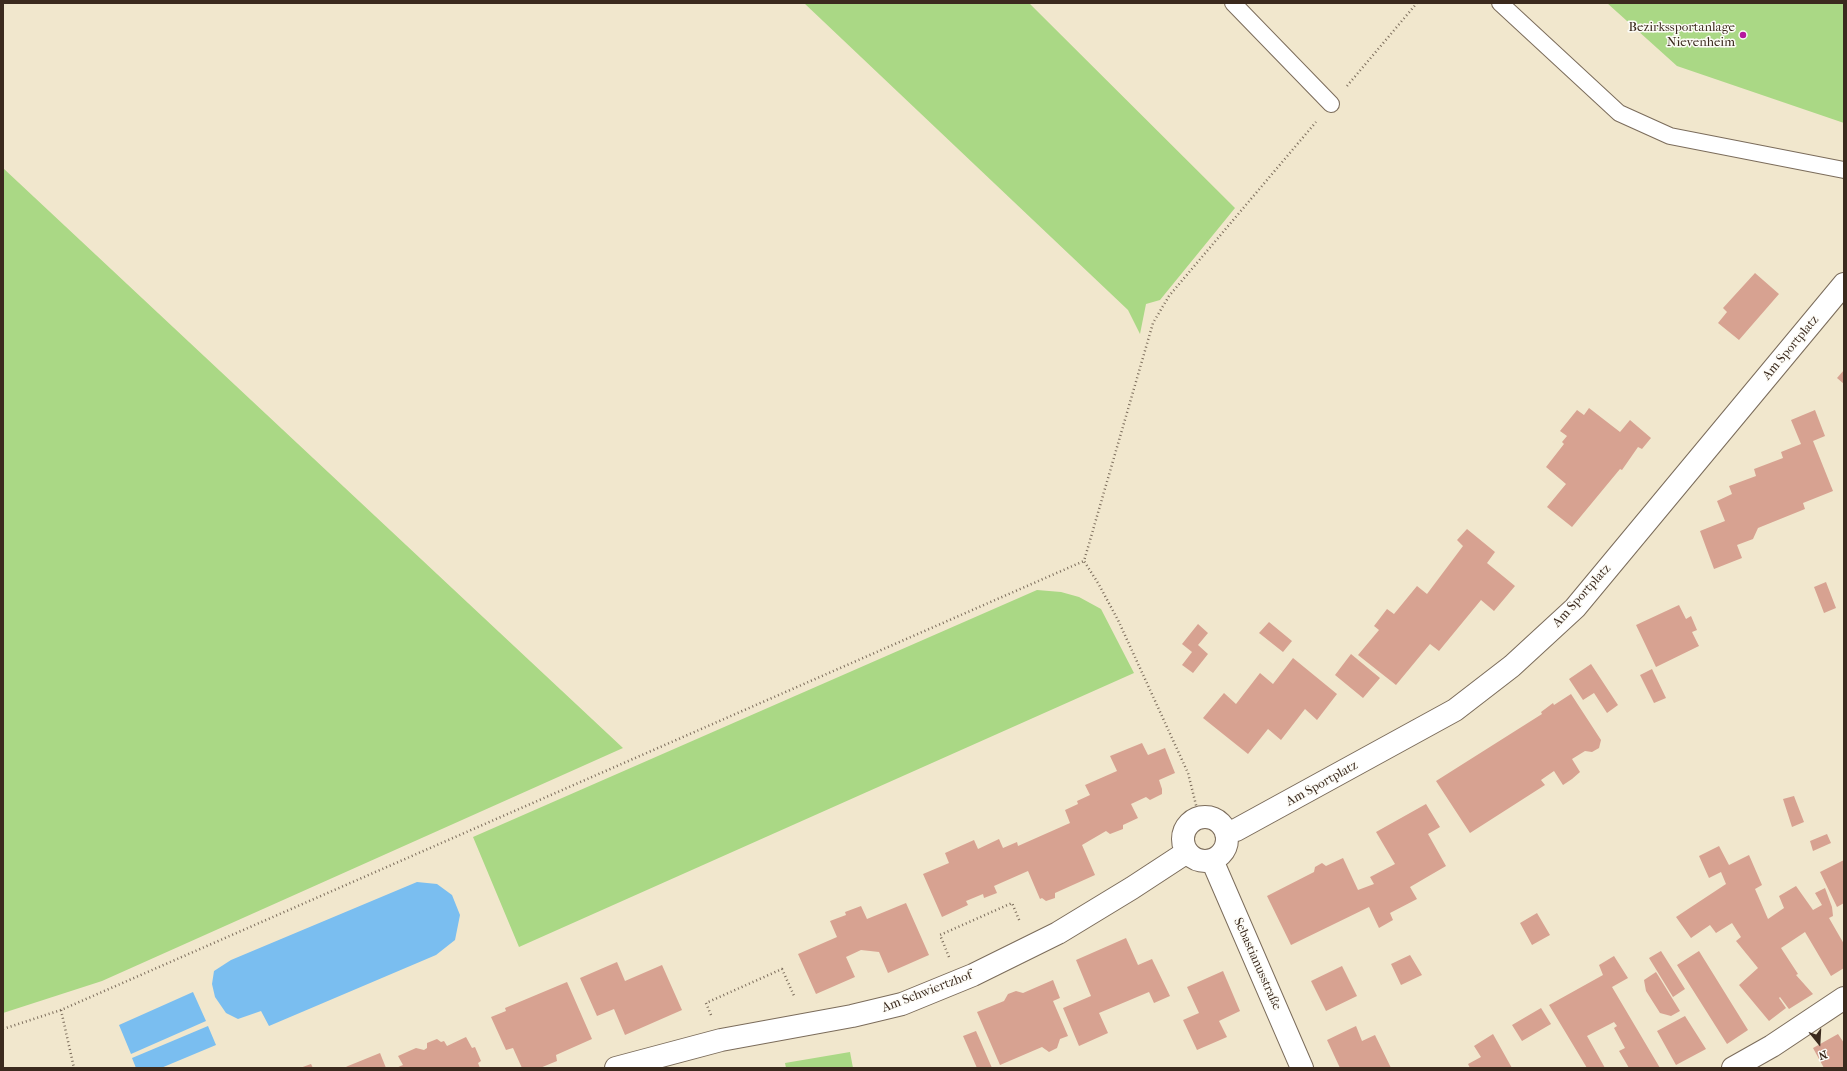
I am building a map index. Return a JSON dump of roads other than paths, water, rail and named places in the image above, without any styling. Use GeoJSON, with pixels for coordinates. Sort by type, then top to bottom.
{"type":"FeatureCollection","features":[{"type":"Feature","properties":{"kind":"street","name":"Am Sportplatz"},"geometry":{"type":"LineString","coordinates":[[1226,833],[1236,830],[1455,710],[1512,666],[1575,608],[1844,284]]}},
{"type":"Feature","properties":{"kind":"street"},"geometry":{"type":"LineString","coordinates":[[1199,817],[1216,819],[1223,825],[1226,833],[1227,844],[1222,854],[1205,862],[1198,860],[1187,852],[1183,845],[1182,836],[1185,827],[1199,817]]}},
{"type":"Feature","properties":{"kind":"street","name":"Am Schwiertzhof"},"geometry":{"type":"LineString","coordinates":[[616,1068],[721,1040],[864,1013],[902,1004],[959,980],[1058,933],[1132,888],[1187,852]]}},
{"type":"Feature","properties":{"kind":"street","name":"Sebastianusstraße"},"geometry":{"type":"LineString","coordinates":[[1212,860],[1302,1068]]}},
{"type":"Feature","properties":{"kind":"street"},"geometry":{"type":"LineString","coordinates":[[1733,1068],[1772,1046],[1844,998]]}},
{"type":"Feature","properties":{"kind":"lane"},"geometry":{"type":"LineString","coordinates":[[1233,3],[1331,104]]}},
{"type":"Feature","properties":{"kind":"lane"},"geometry":{"type":"LineString","coordinates":[[1500,3],[1619,113],[1670,136],[1844,170]]}},
{"type":"Feature","properties":{"kind":"water"},"geometry":{"type":"Polygon","coordinates":[[[417,882],[437,884],[452,895],[460,915],[455,940],[436,955],[269,1026],[261,1011],[238,1019],[226,1013],[215,997],[212,984],[214,971],[231,960],[417,882]]]}},
{"type":"Feature","properties":{"kind":"water"},"geometry":{"type":"Polygon","coordinates":[[[193,992],[206,1021],[131,1054],[119,1025],[193,992]]]}},
{"type":"Feature","properties":{"kind":"water"},"geometry":{"type":"Polygon","coordinates":[[[208,1026],[216,1045],[161,1068],[136,1068],[132,1058],[208,1026]]]}},
{"type":"Feature","properties":{"kind":"place","name":"Bezirkssportanlage Nievenheim"},"geometry":{"type":"Point","coordinates":[1743,35]}}]}
